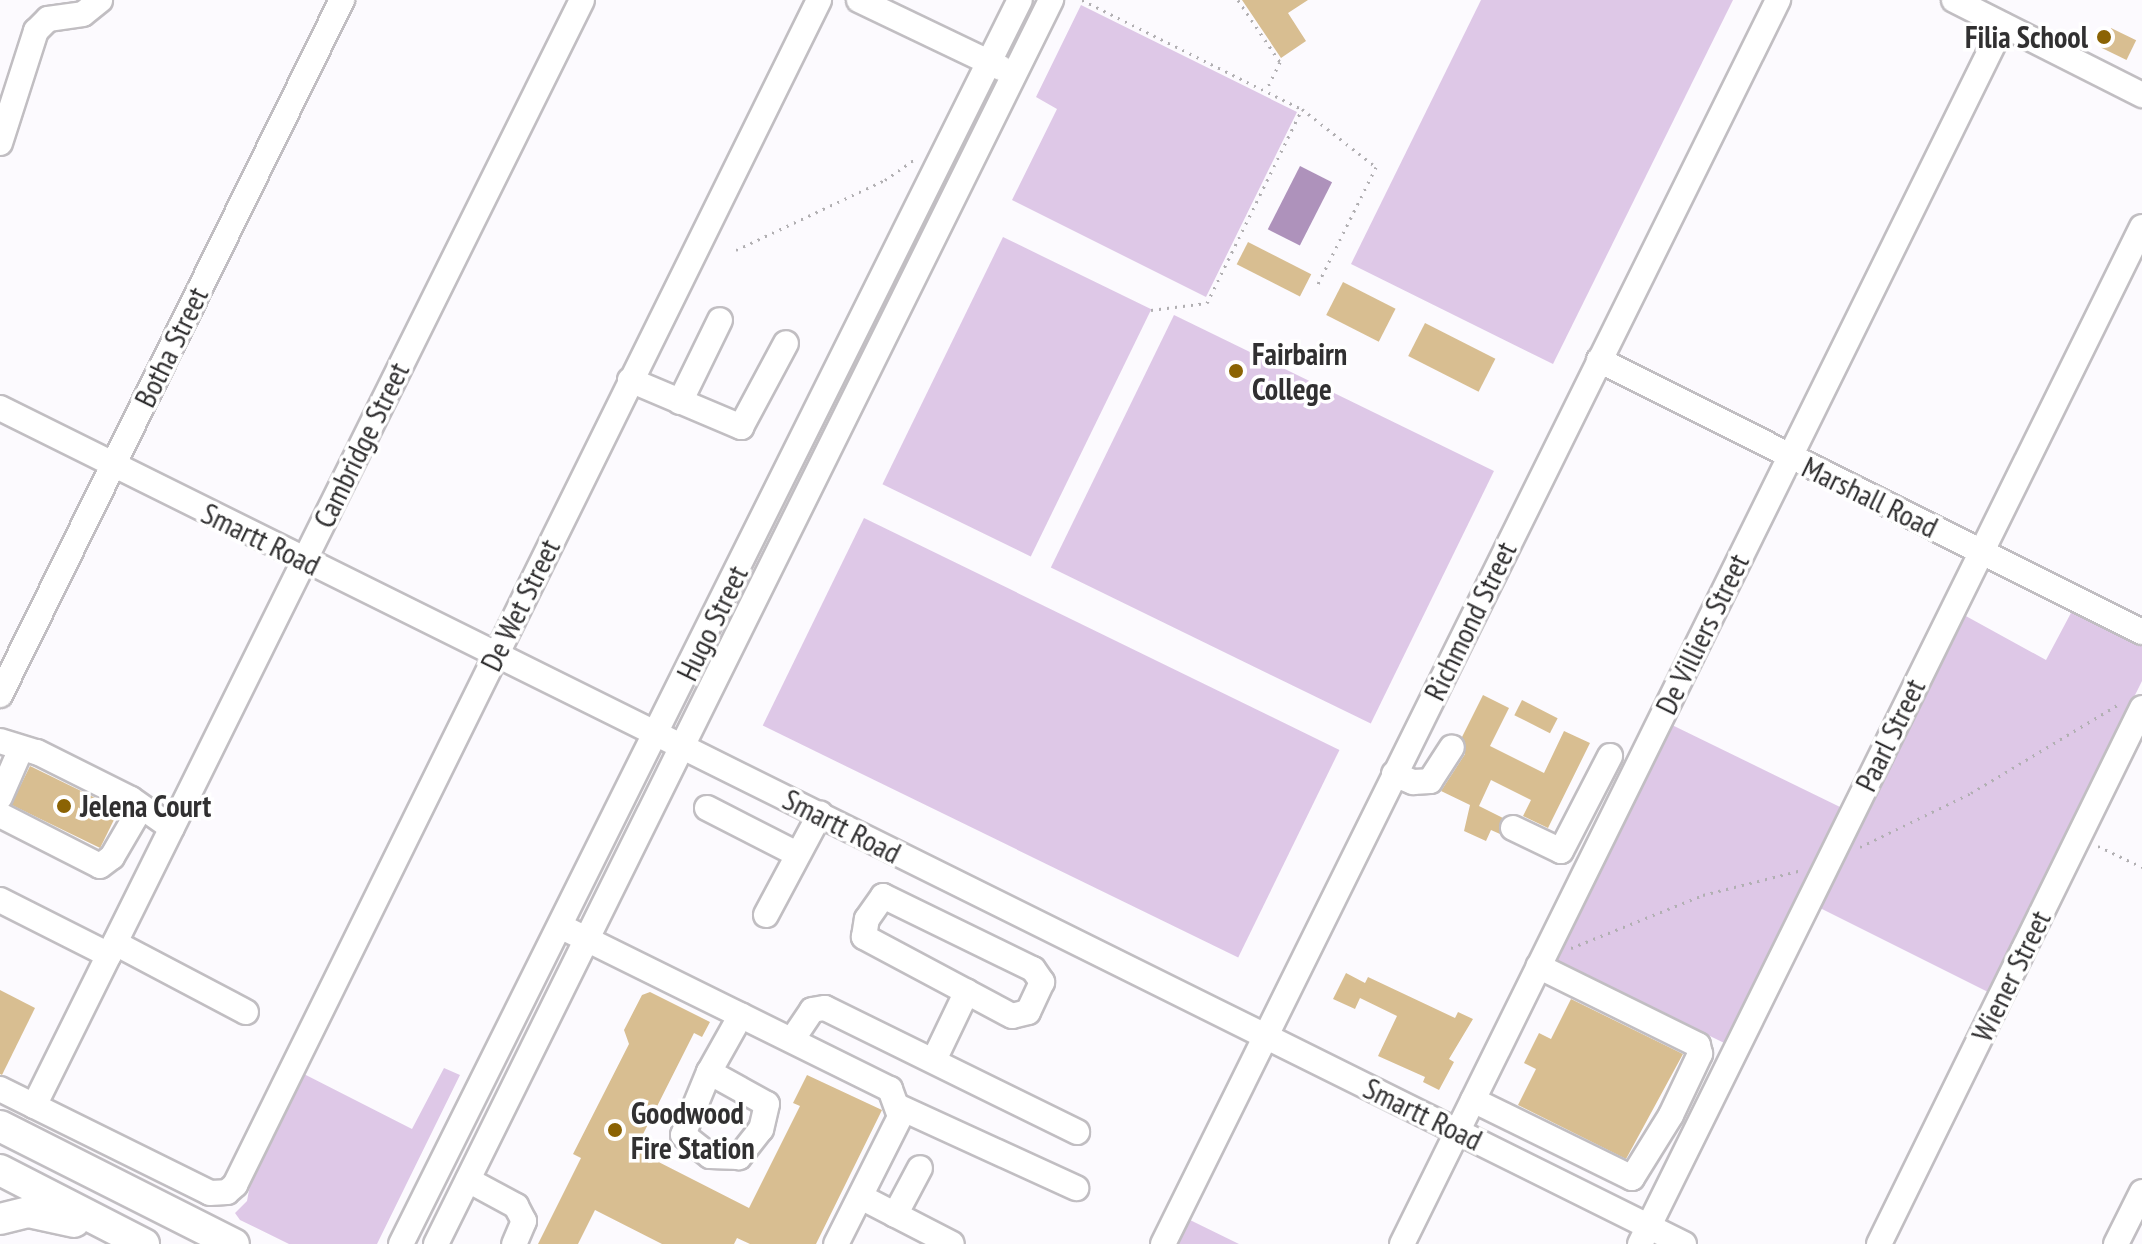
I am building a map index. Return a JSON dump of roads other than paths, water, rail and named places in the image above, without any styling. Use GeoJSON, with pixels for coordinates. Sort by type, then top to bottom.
{"type":"FeatureCollection","features":[{"type":"Feature","properties":{"kind":"main road"},"geometry":{"type":"LineString","coordinates":[[0,1126],[234,1244]]}},
{"type":"Feature","properties":{"kind":"main road"},"geometry":{"type":"LineString","coordinates":[[0,1170],[136,1240]]}},
{"type":"Feature","properties":{"kind":"main road"},"geometry":{"type":"LineString","coordinates":[[0,1219],[29,1212],[136,1240]]}},
{"type":"Feature","properties":{"kind":"street"},"geometry":{"type":"LineString","coordinates":[[0,143],[36,31],[48,19],[83,14],[100,0]]}},
{"type":"Feature","properties":{"kind":"street","name":"Botha Street"},"geometry":{"type":"LineString","coordinates":[[0,695],[342,0]]}},
{"type":"Feature","properties":{"kind":"street","name":"Cambridge Street"},"geometry":{"type":"LineString","coordinates":[[34,1106],[582,0]]}},
{"type":"Feature","properties":{"kind":"street","name":"De Wet Street"},"geometry":{"type":"LineString","coordinates":[[34,1106],[210,1193],[227,1192],[235,1185],[819,0]]}},
{"type":"Feature","properties":{"kind":"street"},"geometry":{"type":"LineString","coordinates":[[859,0],[1015,74]]}},
{"type":"Feature","properties":{"kind":"street","name":"Hugo Street"},"geometry":{"type":"LineString","coordinates":[[401,1244],[555,926],[656,735],[1020,0]]}},
{"type":"Feature","properties":{"kind":"street","name":"Hugo Street"},"geometry":{"type":"LineString","coordinates":[[436,1244],[680,745],[1051,0]]}},
{"type":"Feature","properties":{"kind":"street","name":"Richmond Street"},"geometry":{"type":"LineString","coordinates":[[1163,1244],[1778,0]]}},
{"type":"Feature","properties":{"kind":"street"},"geometry":{"type":"LineString","coordinates":[[1954,0],[2142,95]]}},
{"type":"Feature","properties":{"kind":"street","name":"De Villiers Street"},"geometry":{"type":"LineString","coordinates":[[1402,1244],[2003,25]]}},
{"type":"Feature","properties":{"kind":"street","name":"Paarl Street"},"geometry":{"type":"LineString","coordinates":[[1644,1235],[2142,227]]}},
{"type":"Feature","properties":{"kind":"street"},"geometry":{"type":"LineString","coordinates":[[680,402],[720,320]]}},
{"type":"Feature","properties":{"kind":"street"},"geometry":{"type":"LineString","coordinates":[[630,380],[741,427],[786,343]]}},
{"type":"Feature","properties":{"kind":"street","name":"Marshall Road"},"geometry":{"type":"LineString","coordinates":[[1599,360],[1788,458],[2142,632]]}},
{"type":"Feature","properties":{"kind":"street","name":"Smartt Road"},"geometry":{"type":"LineString","coordinates":[[0,408],[1457,1131],[1644,1235],[1684,1244]]}},
{"type":"Feature","properties":{"kind":"street","name":"Wiener Street"},"geometry":{"type":"LineString","coordinates":[[1879,1244],[2079,837],[2133,705]]}},
{"type":"Feature","properties":{"kind":"street"},"geometry":{"type":"LineString","coordinates":[[0,797],[10,746],[37,752],[131,799],[140,809],[172,828]]}},
{"type":"Feature","properties":{"kind":"street"},"geometry":{"type":"LineString","coordinates":[[1394,774],[1413,782],[1430,781],[1452,747]]}},
{"type":"Feature","properties":{"kind":"street"},"geometry":{"type":"LineString","coordinates":[[1561,851],[1610,756]]}},
{"type":"Feature","properties":{"kind":"street"},"geometry":{"type":"LineString","coordinates":[[707,808],[797,854]]}},
{"type":"Feature","properties":{"kind":"street"},"geometry":{"type":"LineString","coordinates":[[0,815],[100,866],[112,857],[140,809]]}},
{"type":"Feature","properties":{"kind":"street"},"geometry":{"type":"LineString","coordinates":[[766,915],[820,814]]}},
{"type":"Feature","properties":{"kind":"street"},"geometry":{"type":"LineString","coordinates":[[1513,828],[1589,865]]}},
{"type":"Feature","properties":{"kind":"street"},"geometry":{"type":"LineString","coordinates":[[891,899],[1030,966],[1042,982],[1030,1010],[1019,1016],[967,991],[864,937],[862,930],[878,900],[891,899]]}},
{"type":"Feature","properties":{"kind":"street"},"geometry":{"type":"LineString","coordinates":[[0,900],[246,1012]]}},
{"type":"Feature","properties":{"kind":"street"},"geometry":{"type":"LineString","coordinates":[[555,926],[586,936],[882,1083],[899,1107],[900,1117],[836,1244]]}},
{"type":"Feature","properties":{"kind":"street"},"geometry":{"type":"LineString","coordinates":[[1473,1100],[1632,1178],[1671,1115],[1700,1054],[1698,1045],[1542,958]]}},
{"type":"Feature","properties":{"kind":"street"},"geometry":{"type":"LineString","coordinates":[[934,1060],[967,991]]}},
{"type":"Feature","properties":{"kind":"street"},"geometry":{"type":"LineString","coordinates":[[792,1040],[818,1006],[1077,1132]]}},
{"type":"Feature","properties":{"kind":"street"},"geometry":{"type":"LineString","coordinates":[[709,1072],[741,1015]]}},
{"type":"Feature","properties":{"kind":"street"},"geometry":{"type":"LineString","coordinates":[[501,1038],[530,1052]]}},
{"type":"Feature","properties":{"kind":"street"},"geometry":{"type":"LineString","coordinates":[[0,1089],[34,1106]]}},
{"type":"Feature","properties":{"kind":"street"},"geometry":{"type":"LineString","coordinates":[[899,1107],[1076,1188]]}},
{"type":"Feature","properties":{"kind":"street"},"geometry":{"type":"LineString","coordinates":[[1671,1115],[1699,1125]]}},
{"type":"Feature","properties":{"kind":"street"},"geometry":{"type":"LineString","coordinates":[[895,1215],[920,1168]]}},
{"type":"Feature","properties":{"kind":"street"},"geometry":{"type":"LineString","coordinates":[[468,1180],[516,1206],[524,1221],[514,1244]]}},
{"type":"Feature","properties":{"kind":"street"},"geometry":{"type":"LineString","coordinates":[[2116,1244],[2142,1192]]}},
{"type":"Feature","properties":{"kind":"street"},"geometry":{"type":"LineString","coordinates":[[861,1197],[952,1244]]}},
{"type":"Feature","properties":{"kind":"place","name":"Filia School"},"geometry":{"type":"Point","coordinates":[2104,37]}},
{"type":"Feature","properties":{"kind":"place","name":"Fairbairn College"},"geometry":{"type":"Point","coordinates":[1236,371]}},
{"type":"Feature","properties":{"kind":"place","name":"Jelena Court"},"geometry":{"type":"Point","coordinates":[64,806]}},
{"type":"Feature","properties":{"kind":"place","name":"Goodwood Fire Station"},"geometry":{"type":"Point","coordinates":[615,1130]}}]}
